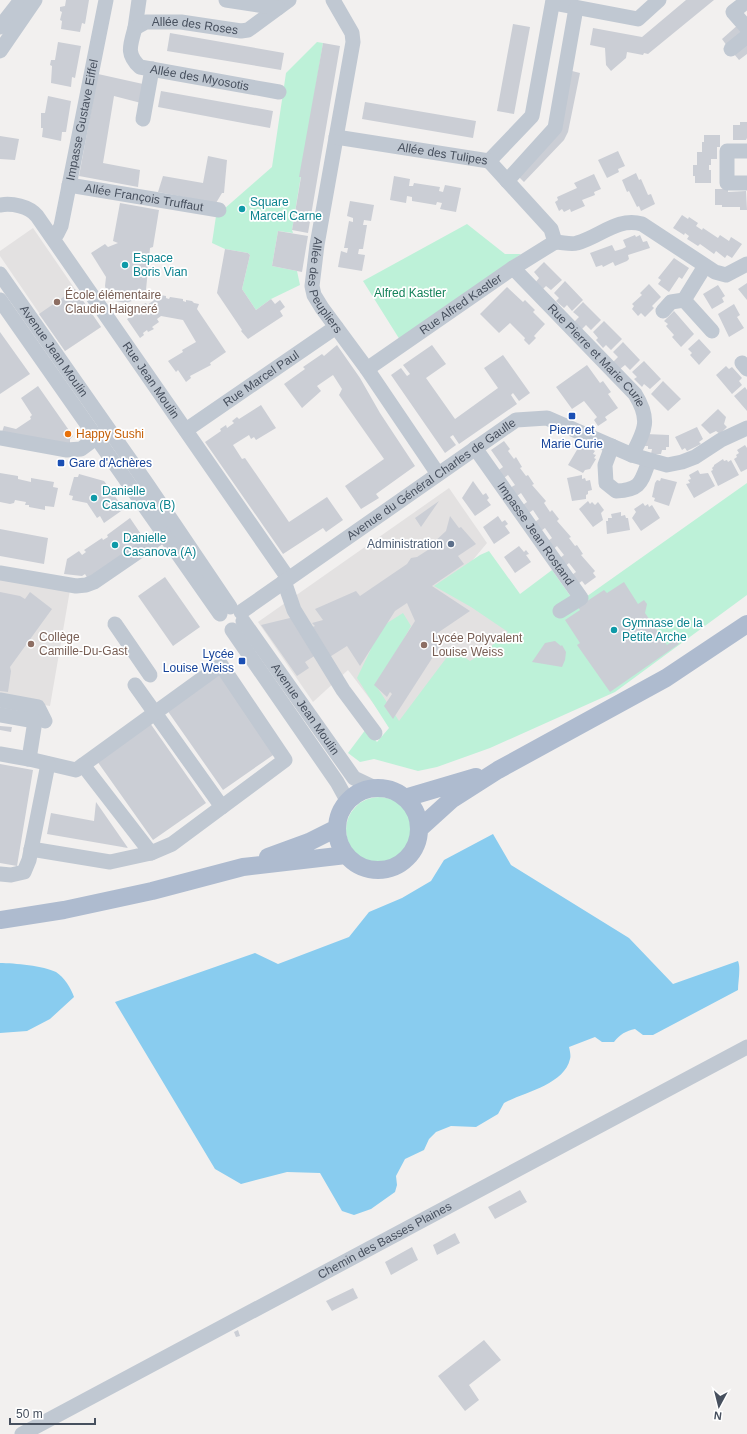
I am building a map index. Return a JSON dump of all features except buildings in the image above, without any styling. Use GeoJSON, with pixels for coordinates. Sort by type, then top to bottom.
{"type":"FeatureCollection","features":[{"type":"Feature","properties":{"kind":"main road"},"geometry":{"type":"LineString","coordinates":[[419,829],[451,800],[498,770],[666,678],[747,624]]}},
{"type":"Feature","properties":{"kind":"main road"},"geometry":{"type":"LineString","coordinates":[[405,798],[498,770]]}},
{"type":"Feature","properties":{"kind":"main road"},"geometry":{"type":"LineString","coordinates":[[375,788],[390,790],[405,798],[415,810],[419,829],[419,836],[414,849],[406,860],[395,867],[382,870],[368,869],[356,864],[346,855],[339,843],[337,828],[340,814],[348,802],[360,793],[375,788]]}},
{"type":"Feature","properties":{"kind":"main road"},"geometry":{"type":"LineString","coordinates":[[0,920],[64,910],[152,891],[243,867],[309,842],[337,828]]}},
{"type":"Feature","properties":{"kind":"main road"},"geometry":{"type":"LineString","coordinates":[[243,867],[346,855]]}},
{"type":"Feature","properties":{"kind":"street"},"geometry":{"type":"LineString","coordinates":[[0,27],[21,0]]}},
{"type":"Feature","properties":{"kind":"street"},"geometry":{"type":"LineString","coordinates":[[0,51],[35,0]]}},
{"type":"Feature","properties":{"kind":"street","name":"Impasse Gustave Eiffel"},"geometry":{"type":"LineString","coordinates":[[52,237],[57,234],[61,226],[106,0]]}},
{"type":"Feature","properties":{"kind":"street","name":"Allée des Roses"},"geometry":{"type":"LineString","coordinates":[[134,28],[139,0]]}},
{"type":"Feature","properties":{"kind":"street","name":"Allée des Roses"},"geometry":{"type":"LineString","coordinates":[[226,0],[284,4]]}},
{"type":"Feature","properties":{"kind":"street","name":"Allée des Peupliers"},"geometry":{"type":"LineString","coordinates":[[333,0],[352,33],[353,42],[314,264],[312,286],[314,295],[322,308],[367,369],[438,474]]}},
{"type":"Feature","properties":{"kind":"street"},"geometry":{"type":"LineString","coordinates":[[553,2],[576,8],[638,19],[659,0]]}},
{"type":"Feature","properties":{"kind":"street"},"geometry":{"type":"LineString","coordinates":[[747,1],[733,12],[747,28]]}},
{"type":"Feature","properties":{"kind":"street","name":"Allée des Tulipes"},"geometry":{"type":"LineString","coordinates":[[336,137],[489,161],[532,116],[553,2]]}},
{"type":"Feature","properties":{"kind":"street","name":"Allée des Roses"},"geometry":{"type":"LineString","coordinates":[[134,28],[146,22],[181,22],[241,31],[248,30],[284,4]]}},
{"type":"Feature","properties":{"kind":"street"},"geometry":{"type":"LineString","coordinates":[[507,181],[555,128],[576,8]]}},
{"type":"Feature","properties":{"kind":"street","name":"Allée des Myosotis"},"geometry":{"type":"LineString","coordinates":[[134,28],[130,47],[132,59],[140,67],[279,92]]}},
{"type":"Feature","properties":{"kind":"street"},"geometry":{"type":"LineString","coordinates":[[731,49],[747,36]]}},
{"type":"Feature","properties":{"kind":"street"},"geometry":{"type":"LineString","coordinates":[[143,119],[152,69]]}},
{"type":"Feature","properties":{"kind":"street"},"geometry":{"type":"LineString","coordinates":[[747,151],[727,151],[727,183],[747,183]]}},
{"type":"Feature","properties":{"kind":"street"},"geometry":{"type":"LineString","coordinates":[[489,161],[550,229],[555,242],[576,244],[622,223],[632,222],[642,224],[715,272],[726,275],[747,264]]}},
{"type":"Feature","properties":{"kind":"street","name":"Allée François Truffaut"},"geometry":{"type":"LineString","coordinates":[[69,185],[219,210]]}},
{"type":"Feature","properties":{"kind":"street","name":"Rue Jean Moulin"},"geometry":{"type":"LineString","coordinates":[[0,205],[9,204],[31,210],[52,237],[186,430],[286,580],[294,610],[342,690],[375,733]]}},
{"type":"Feature","properties":{"kind":"street","name":"Rue Alfred Kastler"},"geometry":{"type":"LineString","coordinates":[[367,369],[513,268],[555,242]]}},
{"type":"Feature","properties":{"kind":"street"},"geometry":{"type":"LineString","coordinates":[[662,311],[671,302],[684,300],[705,266]]}},
{"type":"Feature","properties":{"kind":"street","name":"Rue Pierre et Marie Curie"},"geometry":{"type":"LineString","coordinates":[[513,268],[635,394],[644,407],[644,434],[632,455]]}},
{"type":"Feature","properties":{"kind":"street","name":"Avenue Jean Moulin"},"geometry":{"type":"LineString","coordinates":[[0,274],[102,433],[164,534],[233,617],[337,782],[348,802]]}},
{"type":"Feature","properties":{"kind":"street","name":"Avenue Jean Moulin"},"geometry":{"type":"LineString","coordinates":[[0,300],[102,433],[233,617],[354,778],[375,788]]}},
{"type":"Feature","properties":{"kind":"street"},"geometry":{"type":"LineString","coordinates":[[684,300],[712,331]]}},
{"type":"Feature","properties":{"kind":"street","name":"Rue Marcel Paul"},"geometry":{"type":"LineString","coordinates":[[186,430],[336,327]]}},
{"type":"Feature","properties":{"kind":"street","name":"Avenue du Général Charles de Gaulle"},"geometry":{"type":"LineString","coordinates":[[233,617],[516,420],[547,418],[632,455],[667,465],[682,462],[747,428]]}},
{"type":"Feature","properties":{"kind":"street"},"geometry":{"type":"LineString","coordinates":[[0,438],[67,450],[81,449],[102,433]]}},
{"type":"Feature","properties":{"kind":"street"},"geometry":{"type":"LineString","coordinates":[[612,446],[605,465],[606,483],[616,492],[630,491],[641,484],[649,461]]}},
{"type":"Feature","properties":{"kind":"street","name":"Impasse Jean Rostand"},"geometry":{"type":"LineString","coordinates":[[475,448],[581,598],[560,611]]}},
{"type":"Feature","properties":{"kind":"street"},"geometry":{"type":"LineString","coordinates":[[0,573],[76,586],[86,585],[94,582],[164,534]]}},
{"type":"Feature","properties":{"kind":"street"},"geometry":{"type":"LineString","coordinates":[[115,624],[150,675]]}},
{"type":"Feature","properties":{"kind":"street"},"geometry":{"type":"LineString","coordinates":[[0,754],[76,770],[222,665],[285,760],[172,844],[151,853],[110,862],[31,849]]}},
{"type":"Feature","properties":{"kind":"street"},"geometry":{"type":"LineString","coordinates":[[135,685],[222,807]]}},
{"type":"Feature","properties":{"kind":"street"},"geometry":{"type":"LineString","coordinates":[[0,700],[38,707],[40,721],[28,759]]}},
{"type":"Feature","properties":{"kind":"street"},"geometry":{"type":"LineString","coordinates":[[0,715],[40,721]]}},
{"type":"Feature","properties":{"kind":"street"},"geometry":{"type":"LineString","coordinates":[[0,874],[11,875],[24,872],[31,849],[48,764]]}},
{"type":"Feature","properties":{"kind":"street"},"geometry":{"type":"LineString","coordinates":[[83,765],[151,853]]}},
{"type":"Feature","properties":{"kind":"street","name":"Chemin des Basses Plaines"},"geometry":{"type":"LineString","coordinates":[[22,1434],[747,1046]]}},
{"type":"Feature","properties":{"kind":"shaded area","name":"École élémentaire Claudie Haigneré"},"geometry":{"type":"Polygon","coordinates":[[[33,228],[101,327],[65,351],[0,256],[0,251],[33,228]]]}},
{"type":"Feature","properties":{"kind":"shaded area","name":"Lycée Polyvalent Louise Weiss"},"geometry":{"type":"Polygon","coordinates":[[[449,488],[487,543],[467,567],[555,619],[392,728],[348,670],[313,702],[258,622],[449,488]]]}},
{"type":"Feature","properties":{"kind":"shaded area","name":"Collège Camille-Du-Gast"},"geometry":{"type":"Polygon","coordinates":[[[0,577],[70,590],[50,706],[0,697],[0,577]]]}},
{"type":"Feature","properties":{"kind":"green space"},"geometry":{"type":"Polygon","coordinates":[[[317,42],[323,43],[292,230],[293,233],[278,231],[272,266],[297,271],[300,285],[271,299],[256,310],[242,289],[250,255],[248,253],[225,249],[212,243],[216,216],[272,167],[286,73],[317,42]]]}},
{"type":"Feature","properties":{"kind":"green space","name":"Alfred Kastler"},"geometry":{"type":"Polygon","coordinates":[[[467,224],[505,254],[521,254],[400,340],[363,281],[467,224]]]}},
{"type":"Feature","properties":{"kind":"green space"},"geometry":{"type":"Polygon","coordinates":[[[747,483],[747,595],[615,692],[490,748],[437,767],[418,771],[374,759],[360,762],[348,753],[366,729],[377,742],[389,728],[357,678],[371,649],[365,637],[403,613],[411,626],[377,687],[399,721],[453,649],[470,661],[483,653],[508,632],[471,607],[434,586],[480,555],[489,551],[520,594],[552,570],[576,604],[747,483]]]}},
{"type":"Feature","properties":{"kind":"green space"},"geometry":{"type":"Polygon","coordinates":[[[373,797],[385,797],[397,802],[407,812],[412,824],[410,843],[397,858],[385,863],[373,863],[361,858],[351,848],[346,836],[346,824],[351,812],[361,802],[373,797]]]}},
{"type":"Feature","properties":{"kind":"water"},"geometry":{"type":"Polygon","coordinates":[[[493,834],[511,865],[629,938],[673,984],[738,961],[738,990],[653,1035],[643,1035],[635,1029],[623,1033],[614,1042],[602,1042],[595,1037],[569,1047],[570,1059],[566,1068],[560,1075],[542,1087],[504,1103],[498,1114],[476,1127],[451,1126],[436,1132],[429,1139],[424,1150],[405,1159],[396,1176],[397,1185],[395,1192],[371,1209],[354,1215],[342,1211],[320,1173],[287,1172],[241,1184],[215,1169],[115,1002],[255,953],[278,964],[349,937],[369,912],[402,898],[431,881],[444,860],[493,834]]]}},
{"type":"Feature","properties":{"kind":"water"},"geometry":{"type":"Polygon","coordinates":[[[0,963],[21,964],[56,972],[67,983],[74,997],[50,1019],[27,1031],[0,1033],[0,963]]]}},
{"type":"Feature","properties":{"kind":"place","name":"Square Marcel Carne"},"geometry":{"type":"Point","coordinates":[242,209]}},
{"type":"Feature","properties":{"kind":"place","name":"Espace Boris Vian"},"geometry":{"type":"Point","coordinates":[125,265]}},
{"type":"Feature","properties":{"kind":"place","name":"École élémentaire Claudie Haigneré"},"geometry":{"type":"Point","coordinates":[57,302]}},
{"type":"Feature","properties":{"kind":"place","name":"Pierre et Marie Curie"},"geometry":{"type":"Point","coordinates":[572,416]}},
{"type":"Feature","properties":{"kind":"place","name":"Happy Sushi"},"geometry":{"type":"Point","coordinates":[68,434]}},
{"type":"Feature","properties":{"kind":"place","name":"Gare d'Achères"},"geometry":{"type":"Point","coordinates":[61,463]}},
{"type":"Feature","properties":{"kind":"place","name":"Danielle Casanova (B)"},"geometry":{"type":"Point","coordinates":[94,498]}},
{"type":"Feature","properties":{"kind":"place","name":"Administration"},"geometry":{"type":"Point","coordinates":[451,544]}},
{"type":"Feature","properties":{"kind":"place","name":"Danielle Casanova (A)"},"geometry":{"type":"Point","coordinates":[115,545]}},
{"type":"Feature","properties":{"kind":"place","name":"Gymnase de la Petite Arche"},"geometry":{"type":"Point","coordinates":[614,630]}},
{"type":"Feature","properties":{"kind":"place","name":"Collège Camille-Du-Gast"},"geometry":{"type":"Point","coordinates":[31,644]}},
{"type":"Feature","properties":{"kind":"place","name":"Lycée Polyvalent Louise Weiss"},"geometry":{"type":"Point","coordinates":[424,645]}},
{"type":"Feature","properties":{"kind":"place","name":"Lycée Louise Weiss"},"geometry":{"type":"Point","coordinates":[242,661]}}]}
